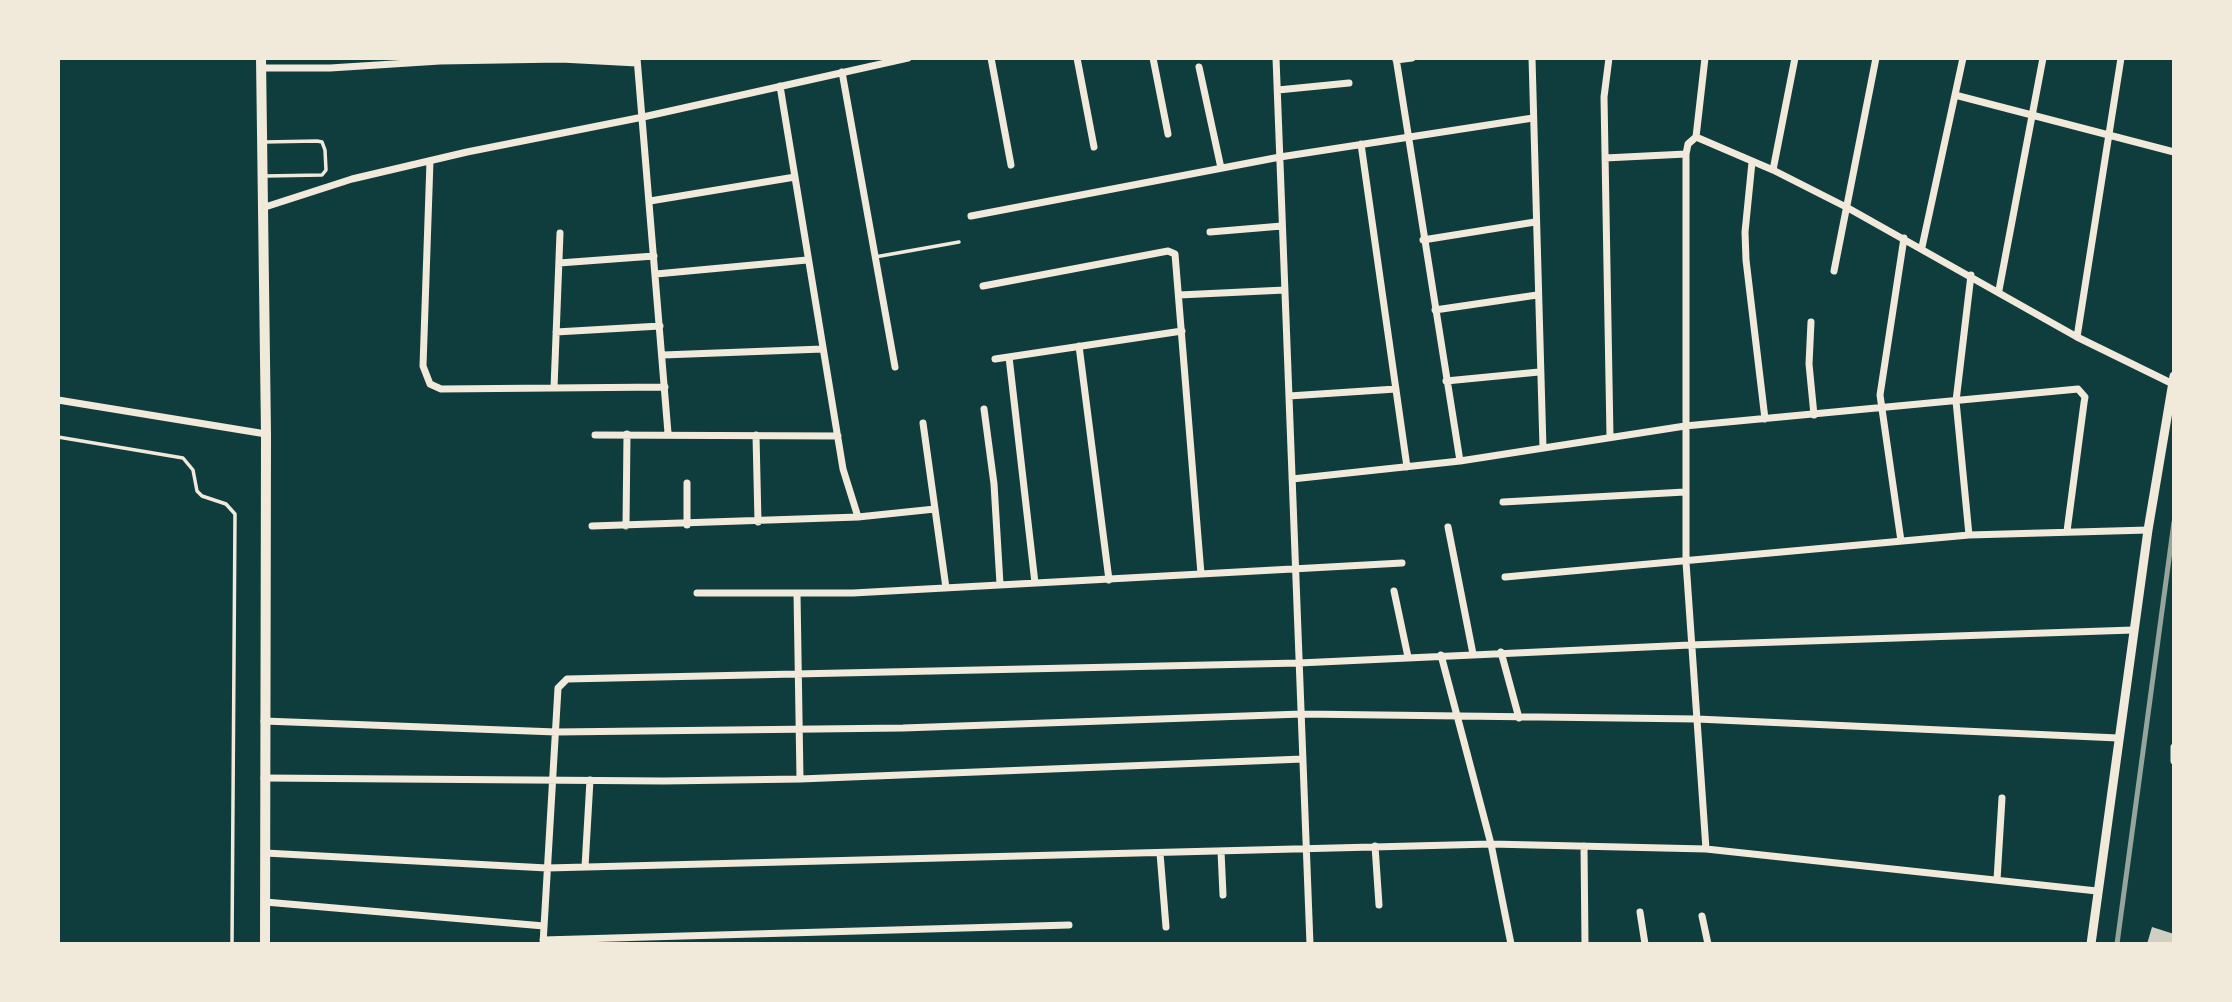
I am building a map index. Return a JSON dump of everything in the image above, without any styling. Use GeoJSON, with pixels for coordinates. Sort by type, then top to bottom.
{"type":"FeatureCollection","features":[{"type":"Feature","properties":{"kind":"main road"},"geometry":{"type":"LineString","coordinates":[[261,63],[266,434],[265,944]]}},
{"type":"Feature","properties":{"kind":"street"},"geometry":{"type":"LineString","coordinates":[[330,68],[331,58]]}},
{"type":"Feature","properties":{"kind":"street"},"geometry":{"type":"LineString","coordinates":[[262,208],[352,179],[908,58]]}},
{"type":"Feature","properties":{"kind":"street"},"geometry":{"type":"LineString","coordinates":[[991,58],[1011,165]]}},
{"type":"Feature","properties":{"kind":"street"},"geometry":{"type":"LineString","coordinates":[[1077,58],[1094,147]]}},
{"type":"Feature","properties":{"kind":"street"},"geometry":{"type":"LineString","coordinates":[[1153,58],[1168,134]]}},
{"type":"Feature","properties":{"kind":"street"},"geometry":{"type":"LineString","coordinates":[[1276,58],[1310,944]]}},
{"type":"Feature","properties":{"kind":"street"},"geometry":{"type":"LineString","coordinates":[[1412,58],[1396,59],[1406,137],[1460,461]]}},
{"type":"Feature","properties":{"kind":"street"},"geometry":{"type":"LineString","coordinates":[[1531,58],[1543,448]]}},
{"type":"Feature","properties":{"kind":"street"},"geometry":{"type":"LineString","coordinates":[[1609,58],[1604,97],[1610,437]]}},
{"type":"Feature","properties":{"kind":"street"},"geometry":{"type":"LineString","coordinates":[[1705,58],[1696,137],[1688,144],[1686,154],[1685,492],[1690,645],[1706,849]]}},
{"type":"Feature","properties":{"kind":"street"},"geometry":{"type":"LineString","coordinates":[[1773,170],[1795,58]]}},
{"type":"Feature","properties":{"kind":"street"},"geometry":{"type":"LineString","coordinates":[[1834,271],[1876,58]]}},
{"type":"Feature","properties":{"kind":"street"},"geometry":{"type":"LineString","coordinates":[[1922,247],[1963,58]]}},
{"type":"Feature","properties":{"kind":"street"},"geometry":{"type":"LineString","coordinates":[[1999,290],[2043,58]]}},
{"type":"Feature","properties":{"kind":"street"},"geometry":{"type":"LineString","coordinates":[[2077,337],[2121,58]]}},
{"type":"Feature","properties":{"kind":"street"},"geometry":{"type":"LineString","coordinates":[[261,63],[330,68],[440,61],[637,60],[668,433]]}},
{"type":"Feature","properties":{"kind":"street"},"geometry":{"type":"LineString","coordinates":[[1199,67],[1221,168]]}},
{"type":"Feature","properties":{"kind":"street"},"geometry":{"type":"LineString","coordinates":[[842,72],[895,367]]}},
{"type":"Feature","properties":{"kind":"street"},"geometry":{"type":"LineString","coordinates":[[1278,90],[1349,83]]}},
{"type":"Feature","properties":{"kind":"street"},"geometry":{"type":"LineString","coordinates":[[780,86],[838,436],[849,493],[858,517]]}},
{"type":"Feature","properties":{"kind":"street"},"geometry":{"type":"LineString","coordinates":[[1955,95],[2174,152]]}},
{"type":"Feature","properties":{"kind":"street"},"geometry":{"type":"LineString","coordinates":[[971,216],[1280,157],[1533,118]]}},
{"type":"Feature","properties":{"kind":"street"},"geometry":{"type":"LineString","coordinates":[[1696,137],[1773,170],[1848,208],[1999,290],[2077,337],[2174,380],[2133,631],[2091,944]]}},
{"type":"Feature","properties":{"kind":"street"},"geometry":{"type":"LineString","coordinates":[[1361,144],[1407,467]]}},
{"type":"Feature","properties":{"kind":"street"},"geometry":{"type":"LineString","coordinates":[[1605,158],[1686,154]]}},
{"type":"Feature","properties":{"kind":"street"},"geometry":{"type":"LineString","coordinates":[[430,161],[423,372],[430,384],[441,389],[665,387]]}},
{"type":"Feature","properties":{"kind":"street"},"geometry":{"type":"LineString","coordinates":[[1752,162],[1745,232],[1746,260],[1765,419]]}},
{"type":"Feature","properties":{"kind":"street"},"geometry":{"type":"LineString","coordinates":[[650,201],[795,177]]}},
{"type":"Feature","properties":{"kind":"street"},"geometry":{"type":"LineString","coordinates":[[1423,240],[1535,222]]}},
{"type":"Feature","properties":{"kind":"street"},"geometry":{"type":"LineString","coordinates":[[1210,232],[1282,226]]}},
{"type":"Feature","properties":{"kind":"street"},"geometry":{"type":"LineString","coordinates":[[554,388],[560,233]]}},
{"type":"Feature","properties":{"kind":"street"},"geometry":{"type":"LineString","coordinates":[[1901,541],[1882,410],[1881,380],[1904,238]]}},
{"type":"Feature","properties":{"kind":"street"},"geometry":{"type":"LineString","coordinates":[[983,286],[1168,251],[1175,254],[1201,574]]}},
{"type":"Feature","properties":{"kind":"street"},"geometry":{"type":"LineString","coordinates":[[559,263],[654,256]]}},
{"type":"Feature","properties":{"kind":"street"},"geometry":{"type":"LineString","coordinates":[[656,274],[807,260]]}},
{"type":"Feature","properties":{"kind":"street"},"geometry":{"type":"LineString","coordinates":[[1969,535],[1956,401],[1971,275]]}},
{"type":"Feature","properties":{"kind":"street"},"geometry":{"type":"LineString","coordinates":[[1180,295],[1285,290]]}},
{"type":"Feature","properties":{"kind":"street"},"geometry":{"type":"LineString","coordinates":[[1435,310],[1537,295]]}},
{"type":"Feature","properties":{"kind":"street"},"geometry":{"type":"LineString","coordinates":[[1811,322],[1809,364],[1815,415]]}},
{"type":"Feature","properties":{"kind":"street"},"geometry":{"type":"LineString","coordinates":[[556,332],[660,326]]}},
{"type":"Feature","properties":{"kind":"street"},"geometry":{"type":"LineString","coordinates":[[995,359],[1182,331]]}},
{"type":"Feature","properties":{"kind":"street"},"geometry":{"type":"LineString","coordinates":[[1079,346],[1109,580]]}},
{"type":"Feature","properties":{"kind":"street"},"geometry":{"type":"LineString","coordinates":[[663,355],[823,349]]}},
{"type":"Feature","properties":{"kind":"street"},"geometry":{"type":"LineString","coordinates":[[1009,357],[1035,583]]}},
{"type":"Feature","properties":{"kind":"street"},"geometry":{"type":"LineString","coordinates":[[1446,381],[1539,372]]}},
{"type":"Feature","properties":{"kind":"street"},"geometry":{"type":"LineString","coordinates":[[1289,396],[1396,389]]}},
{"type":"Feature","properties":{"kind":"street"},"geometry":{"type":"LineString","coordinates":[[1292,479],[1460,461],[1685,426],[1882,410],[2072,389],[2082,392],[2084,403],[2067,531]]}},
{"type":"Feature","properties":{"kind":"street"},"geometry":{"type":"LineString","coordinates":[[58,400],[266,434]]}},
{"type":"Feature","properties":{"kind":"street"},"geometry":{"type":"LineString","coordinates":[[984,409],[994,484],[1000,584]]}},
{"type":"Feature","properties":{"kind":"street"},"geometry":{"type":"LineString","coordinates":[[923,423],[946,588]]}},
{"type":"Feature","properties":{"kind":"street"},"geometry":{"type":"LineString","coordinates":[[595,435],[668,433],[838,436]]}},
{"type":"Feature","properties":{"kind":"street"},"geometry":{"type":"LineString","coordinates":[[626,434],[626,526]]}},
{"type":"Feature","properties":{"kind":"street"},"geometry":{"type":"LineString","coordinates":[[756,435],[758,522]]}},
{"type":"Feature","properties":{"kind":"street"},"geometry":{"type":"LineString","coordinates":[[687,483],[687,525]]}},
{"type":"Feature","properties":{"kind":"street"},"geometry":{"type":"LineString","coordinates":[[1503,502],[1685,492]]}},
{"type":"Feature","properties":{"kind":"street"},"geometry":{"type":"LineString","coordinates":[[592,526],[758,522],[858,517],[935,509]]}},
{"type":"Feature","properties":{"kind":"street"},"geometry":{"type":"LineString","coordinates":[[1448,527],[1473,653]]}},
{"type":"Feature","properties":{"kind":"street"},"geometry":{"type":"LineString","coordinates":[[1505,577],[1969,535],[2148,530]]}},
{"type":"Feature","properties":{"kind":"street"},"geometry":{"type":"LineString","coordinates":[[697,593],[946,588],[1402,563]]}},
{"type":"Feature","properties":{"kind":"street"},"geometry":{"type":"LineString","coordinates":[[1394,591],[1408,657]]}},
{"type":"Feature","properties":{"kind":"street"},"geometry":{"type":"LineString","coordinates":[[797,593],[800,779]]}},
{"type":"Feature","properties":{"kind":"street"},"geometry":{"type":"LineString","coordinates":[[1069,925],[543,942],[558,688],[562,682],[575,678],[1299,663],[1473,653],[2133,631]]}},
{"type":"Feature","properties":{"kind":"street"},"geometry":{"type":"LineString","coordinates":[[1502,652],[1519,718]]}},
{"type":"Feature","properties":{"kind":"street"},"geometry":{"type":"LineString","coordinates":[[1441,655],[1491,844],[1511,944]]}},
{"type":"Feature","properties":{"kind":"street"},"geometry":{"type":"LineString","coordinates":[[264,721],[556,732],[799,729],[1302,714],[1697,719],[2118,738]]}},
{"type":"Feature","properties":{"kind":"street"},"geometry":{"type":"LineString","coordinates":[[2173,760],[2174,747]]}},
{"type":"Feature","properties":{"kind":"street"},"geometry":{"type":"LineString","coordinates":[[264,778],[800,779],[1303,759]]}},
{"type":"Feature","properties":{"kind":"street"},"geometry":{"type":"LineString","coordinates":[[585,867],[590,780]]}},
{"type":"Feature","properties":{"kind":"street"},"geometry":{"type":"LineString","coordinates":[[1997,880],[2002,798]]}},
{"type":"Feature","properties":{"kind":"street"},"geometry":{"type":"LineString","coordinates":[[265,853],[547,868],[1491,844],[1706,849],[2097,891]]}},
{"type":"Feature","properties":{"kind":"street"},"geometry":{"type":"LineString","coordinates":[[1375,846],[1379,905]]}},
{"type":"Feature","properties":{"kind":"street"},"geometry":{"type":"LineString","coordinates":[[1584,846],[1584,944]]}},
{"type":"Feature","properties":{"kind":"street"},"geometry":{"type":"LineString","coordinates":[[1221,851],[1223,895]]}},
{"type":"Feature","properties":{"kind":"street"},"geometry":{"type":"LineString","coordinates":[[1160,853],[1166,927]]}},
{"type":"Feature","properties":{"kind":"street"},"geometry":{"type":"LineString","coordinates":[[265,902],[544,926]]}},
{"type":"Feature","properties":{"kind":"street"},"geometry":{"type":"LineString","coordinates":[[1640,912],[1645,944]]}},
{"type":"Feature","properties":{"kind":"street"},"geometry":{"type":"LineString","coordinates":[[1702,916],[1708,944]]}},
{"type":"Feature","properties":{"kind":"lane"},"geometry":{"type":"LineString","coordinates":[[262,142],[321,142],[326,150],[326,170],[319,175],[262,176]]}},
{"type":"Feature","properties":{"kind":"lane"},"geometry":{"type":"LineString","coordinates":[[875,257],[959,242]]}},
{"type":"Feature","properties":{"kind":"lane"},"geometry":{"type":"LineString","coordinates":[[58,437],[183,458],[193,470],[197,491],[202,496],[226,504],[235,514],[232,944]]}},
{"type":"Feature","properties":{"kind":"building"},"geometry":{"type":"Polygon","coordinates":[[[2152,927],[2174,934],[2174,944],[2147,944],[2152,927]]]}},
{"type":"Feature","properties":{"kind":"railway"},"geometry":{"type":"LineString","coordinates":[[2117,944],[2174,522]]}}]}
